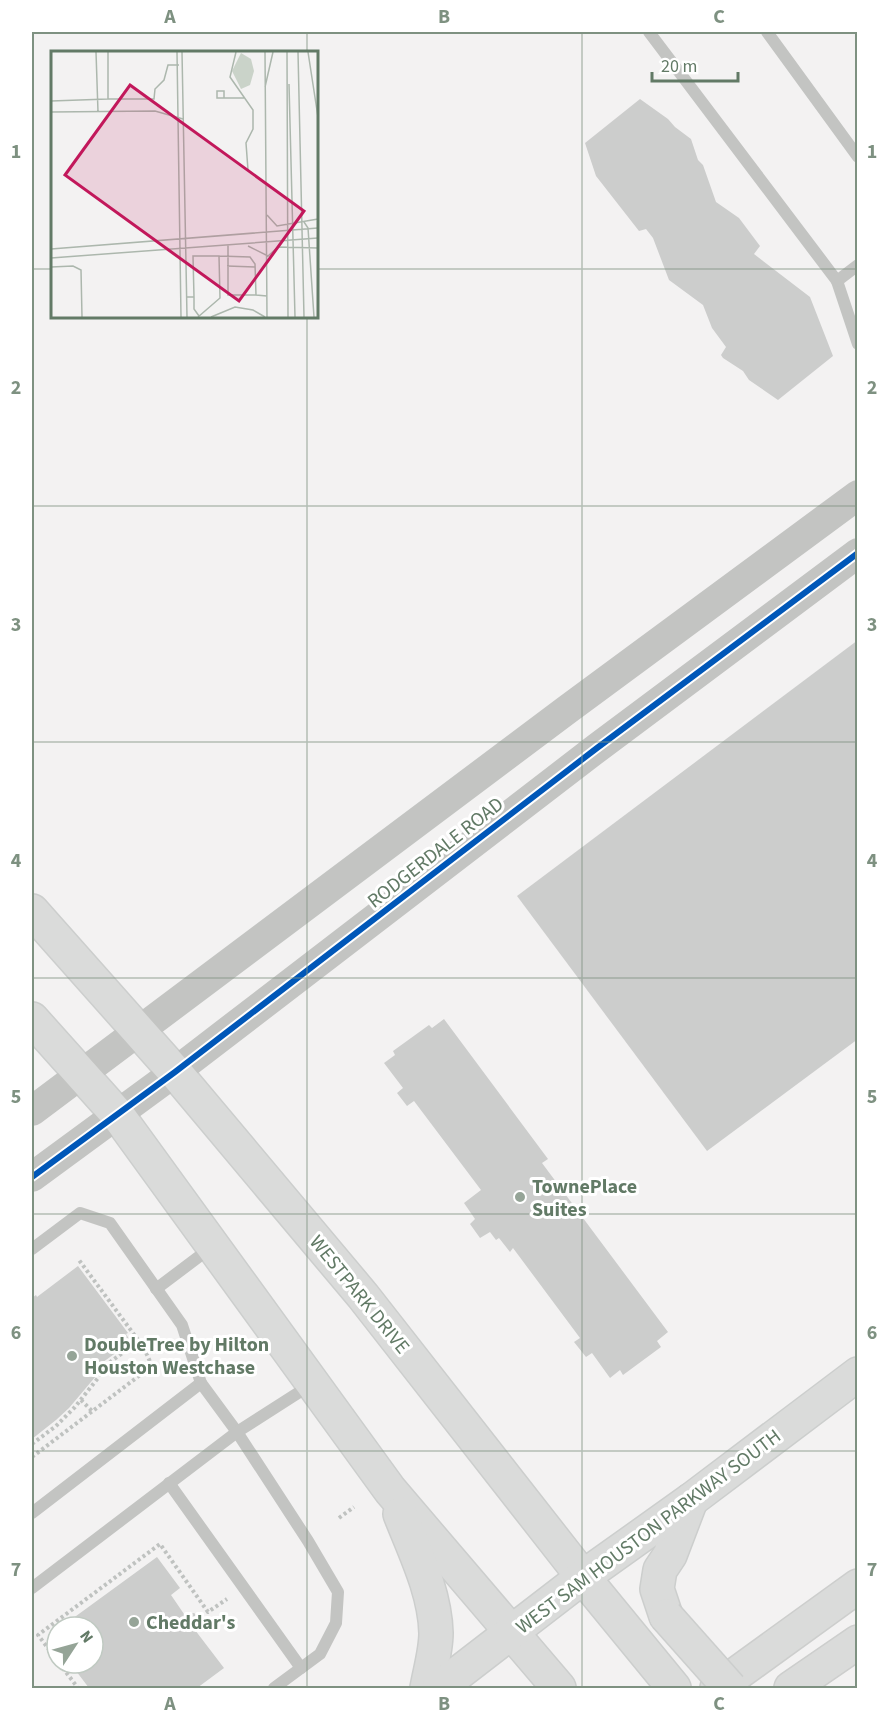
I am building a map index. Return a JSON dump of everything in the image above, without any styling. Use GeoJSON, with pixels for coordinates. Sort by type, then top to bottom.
{"type":"FeatureCollection","features":[{"type":"Feature","properties":{"kind":"main road","name":"WESTPARK DRIVE"},"geometry":{"type":"LineString","coordinates":[[32,910],[175,1072],[363,1296],[583,1577],[674,1689]]}},
{"type":"Feature","properties":{"kind":"main road"},"geometry":{"type":"LineString","coordinates":[[32,1019],[117,1114],[390,1490],[560,1689]]}},
{"type":"Feature","properties":{"kind":"main road","name":"WEST SAM HOUSTON PARKWAY SOUTH"},"geometry":{"type":"LineString","coordinates":[[439,1689],[583,1577],[691,1500],[858,1374]]}},
{"type":"Feature","properties":{"kind":"main road"},"geometry":{"type":"LineString","coordinates":[[390,1490],[425,1580],[433,1608],[436,1635],[427,1689]]}},
{"type":"Feature","properties":{"kind":"main road"},"geometry":{"type":"LineString","coordinates":[[691,1500],[670,1555],[660,1570],[657,1589],[666,1616],[730,1689]]}},
{"type":"Feature","properties":{"kind":"main road"},"geometry":{"type":"LineString","coordinates":[[717,1689],[858,1586]]}},
{"type":"Feature","properties":{"kind":"main road"},"geometry":{"type":"LineString","coordinates":[[791,1689],[858,1642]]}},
{"type":"Feature","properties":{"kind":"street","name":"RODGERDALE ROAD"},"geometry":{"type":"LineString","coordinates":[[32,1111],[568,709],[858,495]]}},
{"type":"Feature","properties":{"kind":"street","name":"RODGERDALE ROAD"},"geometry":{"type":"LineString","coordinates":[[32,1177],[175,1072],[597,748],[858,553]]}},
{"type":"Feature","properties":{"kind":"street"},"geometry":{"type":"LineString","coordinates":[[568,709],[597,748]]}},
{"type":"Feature","properties":{"kind":"lane"},"geometry":{"type":"LineString","coordinates":[[649,32],[837,281],[858,344]]}},
{"type":"Feature","properties":{"kind":"lane"},"geometry":{"type":"LineString","coordinates":[[767,32],[858,157]]}},
{"type":"Feature","properties":{"kind":"lane"},"geometry":{"type":"LineString","coordinates":[[837,281],[858,265]]}},
{"type":"Feature","properties":{"kind":"lane"},"geometry":{"type":"LineString","coordinates":[[32,1249],[80,1213],[110,1223],[182,1325],[201,1383],[237,1432],[308,1541],[338,1592],[336,1623],[320,1654],[274,1689]]}},
{"type":"Feature","properties":{"kind":"lane"},"geometry":{"type":"LineString","coordinates":[[156,1289],[213,1246]]}},
{"type":"Feature","properties":{"kind":"lane"},"geometry":{"type":"LineString","coordinates":[[32,1513],[201,1383]]}},
{"type":"Feature","properties":{"kind":"lane"},"geometry":{"type":"LineString","coordinates":[[32,1588],[237,1432],[313,1383]]}},
{"type":"Feature","properties":{"kind":"lane"},"geometry":{"type":"LineString","coordinates":[[169,1483],[301,1668]]}},
{"type":"Feature","properties":{"kind":"path"},"geometry":{"type":"LineString","coordinates":[[33,1455],[152,1366],[144,1348],[79,1260]]}},
{"type":"Feature","properties":{"kind":"path"},"geometry":{"type":"LineString","coordinates":[[32,1444],[56,1426],[81,1400],[98,1378],[102,1368],[139,1341]]}},
{"type":"Feature","properties":{"kind":"path"},"geometry":{"type":"LineString","coordinates":[[81,1400],[92,1411]]}},
{"type":"Feature","properties":{"kind":"path"},"geometry":{"type":"LineString","coordinates":[[339,1518],[354,1507]]}},
{"type":"Feature","properties":{"kind":"path"},"geometry":{"type":"LineString","coordinates":[[65,1615],[160,1544],[208,1612],[228,1598]]}},
{"type":"Feature","properties":{"kind":"path"},"geometry":{"type":"LineString","coordinates":[[45,1630],[38,1635],[45,1644]]}},
{"type":"Feature","properties":{"kind":"path"},"geometry":{"type":"LineString","coordinates":[[68,1675],[78,1689]]}},
{"type":"Feature","properties":{"kind":"building"},"geometry":{"type":"Polygon","coordinates":[[[640,99],[691,139],[716,202],[739,218],[760,246],[754,254],[810,297],[833,356],[778,400],[749,380],[743,371],[723,358],[721,355],[726,347],[712,328],[703,305],[669,280],[653,238],[646,229],[639,231],[596,176],[585,143],[640,99]]]}},
{"type":"Feature","properties":{"kind":"building"},"geometry":{"type":"Polygon","coordinates":[[[858,640],[858,1039],[707,1151],[517,896],[858,640]]]}},
{"type":"Feature","properties":{"kind":"building","name":"TownePlace Suites"},"geometry":{"type":"Polygon","coordinates":[[[444,1019],[548,1159],[542,1163],[668,1332],[657,1341],[661,1347],[623,1375],[620,1370],[610,1378],[592,1353],[586,1357],[574,1342],[580,1338],[513,1248],[510,1252],[499,1238],[496,1240],[490,1232],[480,1238],[470,1224],[475,1219],[464,1203],[481,1190],[414,1101],[407,1106],[397,1093],[403,1088],[384,1063],[395,1055],[393,1051],[429,1025],[432,1028],[444,1019]]]}},
{"type":"Feature","properties":{"kind":"building","name":"DoubleTree by Hilton Houston Westchase"},"geometry":{"type":"Polygon","coordinates":[[[78,1266],[128,1333],[126,1334],[131,1342],[92,1370],[96,1376],[69,1408],[32,1439],[32,1298],[36,1295],[37,1297],[78,1266]]]}},
{"type":"Feature","properties":{"kind":"building","name":"Cheddar's"},"geometry":{"type":"Polygon","coordinates":[[[157,1557],[180,1588],[171,1595],[184,1614],[194,1613],[199,1617],[201,1626],[195,1630],[224,1668],[197,1688],[89,1688],[79,1675],[105,1675],[105,1615],[77,1615],[157,1557]]]}},
{"type":"Feature","properties":{"kind":"cycle path"},"geometry":{"type":"LineString","coordinates":[[32,1177],[175,1072],[597,748],[858,553]]}},
{"type":"Feature","properties":{"kind":"place","name":"TownePlace Suites"},"geometry":{"type":"Point","coordinates":[520,1197]}},
{"type":"Feature","properties":{"kind":"place","name":"DoubleTree by Hilton Houston Westchase"},"geometry":{"type":"Point","coordinates":[72,1356]}},
{"type":"Feature","properties":{"kind":"place","name":"Cheddar's"},"geometry":{"type":"Point","coordinates":[134,1622]}}]}
